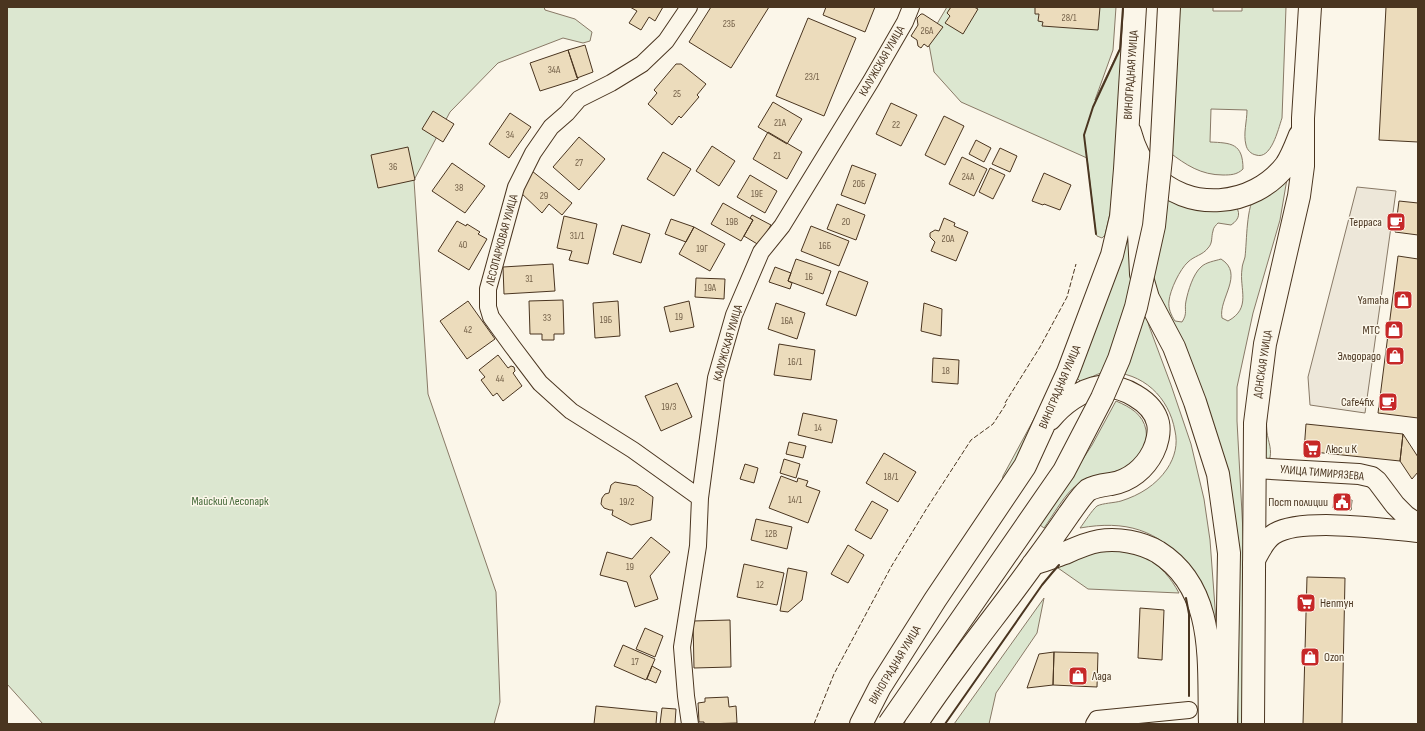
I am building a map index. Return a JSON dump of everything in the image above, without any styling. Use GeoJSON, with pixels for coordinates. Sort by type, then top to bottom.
{"type":"FeatureCollection","features":[{"type":"Feature","properties":{"kind":"main road","name":"ВИНОГРАДНАЯ УЛИЦА"},"geometry":{"type":"LineString","coordinates":[[861,724],[880,687],[935,600],[1025,466],[1068,372],[1112,255],[1121,216],[1135,7]]}},
{"type":"Feature","properties":{"kind":"main road"},"geometry":{"type":"LineString","coordinates":[[889,724],[1064,471],[1102,398],[1119,359],[1136,307],[1154,226],[1161,158],[1169,7]]}},
{"type":"Feature","properties":{"kind":"main road","name":"ДОНСКАЯ УЛИЦА"},"geometry":{"type":"LineString","coordinates":[[1253,724],[1255,423],[1265,344],[1300,189],[1303,166],[1303,118],[1310,7]]}},
{"type":"Feature","properties":{"kind":"main road"},"geometry":{"type":"LineString","coordinates":[[1128,109],[1129,128],[1134,144],[1141,160],[1151,173],[1164,184],[1179,193],[1195,199],[1212,201],[1229,200],[1246,196],[1275,178],[1286,165],[1294,150],[1300,134],[1303,118]]}},
{"type":"Feature","properties":{"kind":"main road"},"geometry":{"type":"LineString","coordinates":[[1128,109],[1129,145],[1137,192],[1141,274],[1148,298],[1174,347],[1195,402],[1218,474],[1229,553],[1226,724]]}},
{"type":"Feature","properties":{"kind":"main road"},"geometry":{"type":"LineString","coordinates":[[916,724],[959,663],[1088,490],[1102,485],[1123,481],[1133,476],[1142,468],[1154,450],[1157,440],[1158,422],[1152,410],[1138,398],[1121,389],[1102,387],[1090,390],[1074,398],[1059,409],[1043,428]]}},
{"type":"Feature","properties":{"kind":"main road"},"geometry":{"type":"LineString","coordinates":[[1033,564],[1082,545],[1100,541],[1118,540],[1136,543],[1152,549],[1167,559],[1180,571],[1191,585],[1198,602],[1207,636],[1210,724]]}},
{"type":"Feature","properties":{"kind":"street","name":"ЛЕСОПАРКОВАЯ УЛИЦА"},"geometry":{"type":"LineString","coordinates":[[689,7],[666,41],[642,64],[579,100],[567,113],[550,127],[516,187],[488,289],[488,307],[492,317],[540,383],[571,411],[633,450],[700,498]]}},
{"type":"Feature","properties":{"kind":"street","name":"КАЛУЖСКАЯ УЛИЦА"},"geometry":{"type":"LineString","coordinates":[[690,724],[682,647],[698,546],[700,498],[716,378],[734,315],[761,252],[782,226],[871,81],[905,22],[911,7]]}},
{"type":"Feature","properties":{"kind":"street","name":"УЛИЦА ТИМИРЯЗЕВА"},"geometry":{"type":"LineString","coordinates":[[1254,468],[1359,474],[1372,478],[1377,481],[1389,499],[1406,516],[1418,524]]}},
{"type":"Feature","properties":{"kind":"street"},"geometry":{"type":"LineString","coordinates":[[1371,527],[1380,522],[1386,515],[1389,506],[1389,499]]}},
{"type":"Feature","properties":{"kind":"street"},"geometry":{"type":"LineString","coordinates":[[1253,564],[1266,540],[1275,533],[1287,528],[1310,525],[1371,527],[1418,532]]}},
{"type":"Feature","properties":{"kind":"street"},"geometry":{"type":"LineString","coordinates":[[1094,724],[1097,719],[1189,710]]}},
{"type":"Feature","properties":{"kind":"green space","name":"Майский Лесопарк"},"geometry":{"type":"Polygon","coordinates":[[[7,7],[544,7],[545,10],[575,19],[592,32],[590,41],[583,43],[563,38],[498,63],[450,112],[414,180],[428,394],[496,592],[500,702],[494,724],[43,724],[7,684],[7,7]]]}},
{"type":"Feature","properties":{"kind":"green space"},"geometry":{"type":"Polygon","coordinates":[[[947,7],[1116,7],[1113,50],[1095,100],[1118,52],[1120,49],[1123,49],[1113,200],[1105,235],[1102,238],[1096,234],[1087,158],[961,102],[934,72],[928,39],[947,7]]]}},
{"type":"Feature","properties":{"kind":"green space"},"geometry":{"type":"Polygon","coordinates":[[[1171,7],[1213,7],[1213,11],[1242,11],[1242,7],[1286,7],[1282,118],[1270,149],[1266,153],[1256,155],[1252,154],[1247,149],[1245,136],[1247,110],[1211,109],[1210,142],[1230,144],[1238,149],[1241,154],[1243,169],[1236,174],[1215,175],[1201,171],[1188,165],[1169,152],[1171,7]]]}},
{"type":"Feature","properties":{"kind":"green space"},"geometry":{"type":"Polygon","coordinates":[[[1289,167],[1280,220],[1253,313],[1237,387],[1237,421],[1245,569],[1246,724],[1238,724],[1235,550],[1150,280],[1163,185],[1234,204],[1238,210],[1238,218],[1231,225],[1218,223],[1213,230],[1210,246],[1185,265],[1173,286],[1169,304],[1170,311],[1175,321],[1182,322],[1185,314],[1188,292],[1198,270],[1205,264],[1221,259],[1228,265],[1231,272],[1231,279],[1222,311],[1222,318],[1228,321],[1235,316],[1240,310],[1243,298],[1242,268],[1245,257],[1250,207],[1256,194],[1289,167]]]}},
{"type":"Feature","properties":{"kind":"green space"},"geometry":{"type":"Polygon","coordinates":[[[1128,235],[1136,280],[1149,326],[1191,444],[1204,499],[1210,540],[1216,621],[1218,724],[1188,566],[1177,553],[1165,543],[1140,530],[1112,525],[1080,528],[1090,513],[1097,506],[1128,499],[1153,485],[1167,469],[1175,450],[1175,431],[1167,407],[1160,397],[1143,382],[1132,376],[1107,372],[1097,374],[1081,382],[1077,378],[1126,237],[1128,235]]]}},
{"type":"Feature","properties":{"kind":"green space"},"geometry":{"type":"Polygon","coordinates":[[[1116,401],[1131,409],[1139,415],[1142,420],[1146,430],[1146,442],[1143,449],[1134,461],[1125,468],[1084,481],[1073,488],[1044,528],[1040,525],[1092,445],[1116,401]]]}},
{"type":"Feature","properties":{"kind":"green space"},"geometry":{"type":"Polygon","coordinates":[[[1041,406],[1041,421],[1002,483],[1003,476],[1041,406]]]}},
{"type":"Feature","properties":{"kind":"green space"},"geometry":{"type":"Polygon","coordinates":[[[1267,409],[1267,429],[1271,453],[1269,461],[1263,461],[1267,409]]]}},
{"type":"Feature","properties":{"kind":"green space"},"geometry":{"type":"Polygon","coordinates":[[[1109,547],[1137,554],[1150,560],[1165,572],[1179,593],[1088,589],[1058,568],[1067,559],[1109,547]]]}},
{"type":"Feature","properties":{"kind":"green space"},"geometry":{"type":"Polygon","coordinates":[[[1044,598],[1037,633],[996,693],[989,724],[954,724],[1044,598]]]}},
{"type":"Feature","properties":{"kind":"shaded area"},"geometry":{"type":"Polygon","coordinates":[[[1357,187],[1396,191],[1365,413],[1310,405],[1308,377],[1357,187]]]}},
{"type":"Feature","properties":{"kind":"building"},"geometry":{"type":"Polygon","coordinates":[[[630,7],[663,7],[655,21],[649,17],[641,30],[629,23],[637,11],[630,7]]]}},
{"type":"Feature","properties":{"kind":"building"},"geometry":{"type":"Polygon","coordinates":[[[711,7],[769,7],[731,68],[689,42],[711,7]]]}},
{"type":"Feature","properties":{"kind":"building"},"geometry":{"type":"Polygon","coordinates":[[[826,7],[875,7],[865,32],[823,15],[826,7]]]}},
{"type":"Feature","properties":{"kind":"building"},"geometry":{"type":"Polygon","coordinates":[[[951,7],[974,7],[978,9],[963,34],[945,23],[950,16],[947,13],[951,7]]]}},
{"type":"Feature","properties":{"kind":"building"},"geometry":{"type":"Polygon","coordinates":[[[1035,7],[1100,7],[1098,30],[1042,26],[1043,22],[1038,21],[1039,14],[1035,14],[1035,7]]]}},
{"type":"Feature","properties":{"kind":"building"},"geometry":{"type":"Polygon","coordinates":[[[1386,7],[1418,7],[1418,142],[1379,140],[1386,7]]]}},
{"type":"Feature","properties":{"kind":"building"},"geometry":{"type":"Polygon","coordinates":[[[921,14],[943,27],[928,47],[924,44],[921,48],[918,46],[917,40],[911,36],[918,25],[917,18],[921,14]]]}},
{"type":"Feature","properties":{"kind":"building"},"geometry":{"type":"Polygon","coordinates":[[[808,18],[856,38],[824,116],[776,96],[808,18]]]}},
{"type":"Feature","properties":{"kind":"building"},"geometry":{"type":"Polygon","coordinates":[[[585,45],[593,72],[577,78],[568,50],[585,45]]]}},
{"type":"Feature","properties":{"kind":"building"},"geometry":{"type":"Polygon","coordinates":[[[568,50],[578,79],[540,91],[530,63],[568,50]]]}},
{"type":"Feature","properties":{"kind":"building"},"geometry":{"type":"Polygon","coordinates":[[[676,64],[681,64],[706,84],[697,95],[699,97],[681,118],[679,116],[672,125],[648,104],[657,93],[654,90],[676,64]]]}},
{"type":"Feature","properties":{"kind":"building"},"geometry":{"type":"Polygon","coordinates":[[[773,102],[802,119],[787,144],[758,127],[773,102]]]}},
{"type":"Feature","properties":{"kind":"building"},"geometry":{"type":"Polygon","coordinates":[[[891,103],[917,115],[901,146],[876,134],[891,103]]]}},
{"type":"Feature","properties":{"kind":"building"},"geometry":{"type":"Polygon","coordinates":[[[433,111],[454,124],[443,142],[422,129],[433,111]]]}},
{"type":"Feature","properties":{"kind":"building"},"geometry":{"type":"Polygon","coordinates":[[[510,113],[531,127],[509,158],[489,144],[510,113]]]}},
{"type":"Feature","properties":{"kind":"building"},"geometry":{"type":"Polygon","coordinates":[[[944,116],[964,126],[945,165],[925,155],[944,116]]]}},
{"type":"Feature","properties":{"kind":"building"},"geometry":{"type":"Polygon","coordinates":[[[768,132],[802,152],[787,179],[753,159],[768,132]]]}},
{"type":"Feature","properties":{"kind":"building"},"geometry":{"type":"Polygon","coordinates":[[[579,137],[605,159],[579,190],[553,167],[579,137]]]}},
{"type":"Feature","properties":{"kind":"building"},"geometry":{"type":"Polygon","coordinates":[[[976,140],[991,148],[984,162],[969,154],[976,140]]]}},
{"type":"Feature","properties":{"kind":"building"},"geometry":{"type":"Polygon","coordinates":[[[712,146],[735,161],[719,186],[696,171],[712,146]]]}},
{"type":"Feature","properties":{"kind":"building"},"geometry":{"type":"Polygon","coordinates":[[[408,147],[415,180],[378,188],[371,155],[408,147]]]}},
{"type":"Feature","properties":{"kind":"building"},"geometry":{"type":"Polygon","coordinates":[[[1000,148],[1017,156],[1010,172],[992,164],[1000,148]]]}},
{"type":"Feature","properties":{"kind":"building"},"geometry":{"type":"Polygon","coordinates":[[[663,152],[691,169],[674,196],[647,179],[663,152]]]}},
{"type":"Feature","properties":{"kind":"building"},"geometry":{"type":"Polygon","coordinates":[[[962,157],[987,169],[974,196],[949,184],[962,157]]]}},
{"type":"Feature","properties":{"kind":"building"},"geometry":{"type":"Polygon","coordinates":[[[452,163],[485,186],[465,213],[432,191],[452,163]]]}},
{"type":"Feature","properties":{"kind":"building"},"geometry":{"type":"Polygon","coordinates":[[[852,165],[876,174],[865,204],[841,195],[852,165]]]}},
{"type":"Feature","properties":{"kind":"building"},"geometry":{"type":"Polygon","coordinates":[[[990,168],[1005,175],[993,199],[979,192],[990,168]]]}},
{"type":"Feature","properties":{"kind":"building"},"geometry":{"type":"Polygon","coordinates":[[[532,171],[572,203],[562,215],[549,204],[542,213],[518,190],[532,171]]]}},
{"type":"Feature","properties":{"kind":"building"},"geometry":{"type":"Polygon","coordinates":[[[1044,173],[1071,185],[1060,210],[1032,201],[1044,173]]]}},
{"type":"Feature","properties":{"kind":"building"},"geometry":{"type":"Polygon","coordinates":[[[750,175],[777,191],[765,213],[737,197],[750,175]]]}},
{"type":"Feature","properties":{"kind":"building"},"geometry":{"type":"Polygon","coordinates":[[[1399,201],[1418,203],[1418,235],[1395,232],[1399,201]]]}},
{"type":"Feature","properties":{"kind":"building"},"geometry":{"type":"Polygon","coordinates":[[[723,203],[753,220],[741,241],[711,224],[723,203]]]}},
{"type":"Feature","properties":{"kind":"building"},"geometry":{"type":"Polygon","coordinates":[[[837,204],[865,215],[856,240],[827,229],[837,204]]]}},
{"type":"Feature","properties":{"kind":"building"},"geometry":{"type":"Polygon","coordinates":[[[752,215],[771,225],[759,245],[744,236],[753,220],[750,218],[752,215]]]}},
{"type":"Feature","properties":{"kind":"building"},"geometry":{"type":"Polygon","coordinates":[[[564,216],[597,224],[588,264],[569,260],[572,251],[557,248],[564,216]]]}},
{"type":"Feature","properties":{"kind":"building"},"geometry":{"type":"Polygon","coordinates":[[[944,218],[955,223],[954,226],[968,232],[956,261],[931,251],[935,242],[930,237],[930,233],[935,230],[939,231],[944,218]]]}},
{"type":"Feature","properties":{"kind":"building"},"geometry":{"type":"Polygon","coordinates":[[[671,219],[694,227],[686,242],[665,234],[671,219]]]}},
{"type":"Feature","properties":{"kind":"building"},"geometry":{"type":"Polygon","coordinates":[[[457,221],[466,226],[467,224],[480,232],[478,234],[487,239],[469,270],[438,251],[457,221]]]}},
{"type":"Feature","properties":{"kind":"building"},"geometry":{"type":"Polygon","coordinates":[[[622,225],[650,234],[641,263],[613,254],[622,225]]]}},
{"type":"Feature","properties":{"kind":"building"},"geometry":{"type":"Polygon","coordinates":[[[811,226],[849,241],[839,266],[801,251],[811,226]]]}},
{"type":"Feature","properties":{"kind":"building"},"geometry":{"type":"Polygon","coordinates":[[[694,227],[725,244],[710,271],[679,254],[694,227]]]}},
{"type":"Feature","properties":{"kind":"building"},"geometry":{"type":"Polygon","coordinates":[[[1398,256],[1418,259],[1418,418],[1378,413],[1398,256]]]}},
{"type":"Feature","properties":{"kind":"building"},"geometry":{"type":"Polygon","coordinates":[[[796,259],[831,271],[823,294],[788,281],[796,259]]]}},
{"type":"Feature","properties":{"kind":"building"},"geometry":{"type":"Polygon","coordinates":[[[553,264],[555,291],[504,294],[503,267],[553,264]]]}},
{"type":"Feature","properties":{"kind":"building"},"geometry":{"type":"Polygon","coordinates":[[[775,267],[791,273],[788,281],[792,283],[790,289],[769,282],[775,267]]]}},
{"type":"Feature","properties":{"kind":"building"},"geometry":{"type":"Polygon","coordinates":[[[839,271],[868,282],[856,316],[826,305],[839,271]]]}},
{"type":"Feature","properties":{"kind":"building"},"geometry":{"type":"Polygon","coordinates":[[[696,278],[725,279],[724,299],[695,297],[696,278]]]}},
{"type":"Feature","properties":{"kind":"building"},"geometry":{"type":"Polygon","coordinates":[[[563,300],[564,334],[554,334],[554,340],[542,340],[542,334],[530,334],[529,301],[563,300]]]}},
{"type":"Feature","properties":{"kind":"building"},"geometry":{"type":"Polygon","coordinates":[[[468,301],[495,339],[467,359],[440,321],[468,301]]]}},
{"type":"Feature","properties":{"kind":"building"},"geometry":{"type":"Polygon","coordinates":[[[618,301],[620,336],[595,338],[593,303],[618,301]]]}},
{"type":"Feature","properties":{"kind":"building"},"geometry":{"type":"Polygon","coordinates":[[[689,301],[694,327],[670,332],[664,307],[689,301]]]}},
{"type":"Feature","properties":{"kind":"building"},"geometry":{"type":"Polygon","coordinates":[[[776,303],[805,313],[797,339],[768,329],[776,303]]]}},
{"type":"Feature","properties":{"kind":"building"},"geometry":{"type":"Polygon","coordinates":[[[924,303],[942,309],[941,336],[921,331],[924,303]]]}},
{"type":"Feature","properties":{"kind":"building"},"geometry":{"type":"Polygon","coordinates":[[[779,344],[815,350],[811,380],[774,375],[779,344]]]}},
{"type":"Feature","properties":{"kind":"building"},"geometry":{"type":"Polygon","coordinates":[[[498,355],[508,368],[511,366],[514,367],[515,371],[513,373],[522,386],[503,401],[497,393],[493,396],[481,380],[485,377],[479,370],[498,355]]]}},
{"type":"Feature","properties":{"kind":"building"},"geometry":{"type":"Polygon","coordinates":[[[933,358],[959,360],[958,384],[932,382],[933,358]]]}},
{"type":"Feature","properties":{"kind":"building"},"geometry":{"type":"Polygon","coordinates":[[[677,383],[692,417],[661,431],[645,396],[677,383]]]}},
{"type":"Feature","properties":{"kind":"building"},"geometry":{"type":"Polygon","coordinates":[[[803,413],[837,420],[832,443],[798,435],[803,413]]]}},
{"type":"Feature","properties":{"kind":"building"},"geometry":{"type":"Polygon","coordinates":[[[1306,424],[1403,434],[1400,461],[1304,451],[1306,424]]]}},
{"type":"Feature","properties":{"kind":"building"},"geometry":{"type":"Polygon","coordinates":[[[1403,434],[1418,457],[1418,472],[1412,479],[1400,461],[1403,434]]]}},
{"type":"Feature","properties":{"kind":"building"},"geometry":{"type":"Polygon","coordinates":[[[789,442],[806,446],[803,458],[786,454],[789,442]]]}},
{"type":"Feature","properties":{"kind":"building"},"geometry":{"type":"Polygon","coordinates":[[[884,453],[916,472],[898,502],[866,483],[884,453]]]}},
{"type":"Feature","properties":{"kind":"building"},"geometry":{"type":"Polygon","coordinates":[[[784,459],[800,464],[796,478],[780,473],[784,459]]]}},
{"type":"Feature","properties":{"kind":"building"},"geometry":{"type":"Polygon","coordinates":[[[745,464],[758,468],[754,483],[740,479],[745,464]]]}},
{"type":"Feature","properties":{"kind":"building"},"geometry":{"type":"Polygon","coordinates":[[[781,476],[797,482],[798,478],[808,481],[806,486],[820,491],[808,523],[769,508],[781,476]]]}},
{"type":"Feature","properties":{"kind":"building"},"geometry":{"type":"Polygon","coordinates":[[[615,482],[637,486],[653,497],[651,520],[631,525],[612,515],[613,510],[604,508],[601,504],[602,498],[605,494],[609,493],[611,485],[615,482]]]}},
{"type":"Feature","properties":{"kind":"building"},"geometry":{"type":"Polygon","coordinates":[[[1334,498],[1352,500],[1351,510],[1333,508],[1334,498]]]}},
{"type":"Feature","properties":{"kind":"building"},"geometry":{"type":"Polygon","coordinates":[[[872,501],[888,510],[871,539],[855,530],[872,501]]]}},
{"type":"Feature","properties":{"kind":"building"},"geometry":{"type":"Polygon","coordinates":[[[756,519],[792,527],[787,549],[751,540],[756,519]]]}},
{"type":"Feature","properties":{"kind":"building"},"geometry":{"type":"Polygon","coordinates":[[[651,537],[670,552],[650,576],[658,599],[635,607],[627,582],[600,575],[607,552],[632,559],[651,537]]]}},
{"type":"Feature","properties":{"kind":"building"},"geometry":{"type":"Polygon","coordinates":[[[848,545],[864,555],[848,583],[831,574],[848,545]]]}},
{"type":"Feature","properties":{"kind":"building"},"geometry":{"type":"Polygon","coordinates":[[[744,564],[784,573],[777,605],[737,597],[744,564]]]}},
{"type":"Feature","properties":{"kind":"building"},"geometry":{"type":"Polygon","coordinates":[[[788,568],[807,572],[802,600],[788,612],[780,611],[788,568]]]}},
{"type":"Feature","properties":{"kind":"building"},"geometry":{"type":"Polygon","coordinates":[[[1307,577],[1345,578],[1342,724],[1303,724],[1307,577]]]}},
{"type":"Feature","properties":{"kind":"building"},"geometry":{"type":"Polygon","coordinates":[[[1140,608],[1164,610],[1162,660],[1138,658],[1140,608]]]}},
{"type":"Feature","properties":{"kind":"building"},"geometry":{"type":"Polygon","coordinates":[[[730,620],[731,667],[694,668],[693,621],[730,620]]]}},
{"type":"Feature","properties":{"kind":"building"},"geometry":{"type":"Polygon","coordinates":[[[645,628],[663,636],[655,657],[636,649],[645,628]]]}},
{"type":"Feature","properties":{"kind":"building"},"geometry":{"type":"Polygon","coordinates":[[[623,645],[655,659],[646,680],[614,666],[623,645]]]}},
{"type":"Feature","properties":{"kind":"building"},"geometry":{"type":"Polygon","coordinates":[[[1054,652],[1098,653],[1097,687],[1053,685],[1054,652]]]}},
{"type":"Feature","properties":{"kind":"building"},"geometry":{"type":"Polygon","coordinates":[[[1054,652],[1053,685],[1027,688],[1039,654],[1054,652]]]}},
{"type":"Feature","properties":{"kind":"building"},"geometry":{"type":"Polygon","coordinates":[[[652,666],[661,671],[656,683],[647,679],[652,666]]]}},
{"type":"Feature","properties":{"kind":"building"},"geometry":{"type":"Polygon","coordinates":[[[728,697],[729,707],[736,706],[737,723],[704,724],[704,722],[699,722],[698,703],[705,702],[705,698],[728,697]]]}},
{"type":"Feature","properties":{"kind":"building"},"geometry":{"type":"Polygon","coordinates":[[[596,706],[657,712],[656,724],[594,724],[596,706]]]}},
{"type":"Feature","properties":{"kind":"building"},"geometry":{"type":"Polygon","coordinates":[[[662,708],[676,709],[675,724],[660,724],[662,708]]]}},
{"type":"Feature","properties":{"kind":"fence"},"geometry":{"type":"LineString","coordinates":[[1005,403],[1040,347],[1067,297],[1076,264]]}},
{"type":"Feature","properties":{"kind":"fence"},"geometry":{"type":"LineString","coordinates":[[814,724],[834,674],[891,567],[971,440],[993,424],[1006,404]]}},
{"type":"Feature","properties":{"kind":"wall"},"geometry":{"type":"LineString","coordinates":[[1096,234],[1084,135],[1093,107],[1120,49],[1123,7]]}},
{"type":"Feature","properties":{"kind":"wall"},"geometry":{"type":"LineString","coordinates":[[945,724],[1042,585],[1059,565]]}},
{"type":"Feature","properties":{"kind":"wall"},"geometry":{"type":"LineString","coordinates":[[1186,598],[1189,614],[1189,696]]}},
{"type":"Feature","properties":{"kind":"place","name":"Терраса"},"geometry":{"type":"Point","coordinates":[1396,222]}},
{"type":"Feature","properties":{"kind":"place","name":"Yamaha"},"geometry":{"type":"Point","coordinates":[1403,300]}},
{"type":"Feature","properties":{"kind":"place","name":"МТС"},"geometry":{"type":"Point","coordinates":[1394,330]}},
{"type":"Feature","properties":{"kind":"place","name":"Эльдорадо"},"geometry":{"type":"Point","coordinates":[1395,356]}},
{"type":"Feature","properties":{"kind":"place","name":"Cafe4fix"},"geometry":{"type":"Point","coordinates":[1388,402]}},
{"type":"Feature","properties":{"kind":"place","name":"Люс и К"},"geometry":{"type":"Point","coordinates":[1312,449]}},
{"type":"Feature","properties":{"kind":"place","name":"Пост полиции"},"geometry":{"type":"Point","coordinates":[1342,502]}},
{"type":"Feature","properties":{"kind":"place","name":"Нептун"},"geometry":{"type":"Point","coordinates":[1306,603]}},
{"type":"Feature","properties":{"kind":"place","name":"Ozon"},"geometry":{"type":"Point","coordinates":[1310,657]}},
{"type":"Feature","properties":{"kind":"place","name":"Лада"},"geometry":{"type":"Point","coordinates":[1078,676]}}]}
